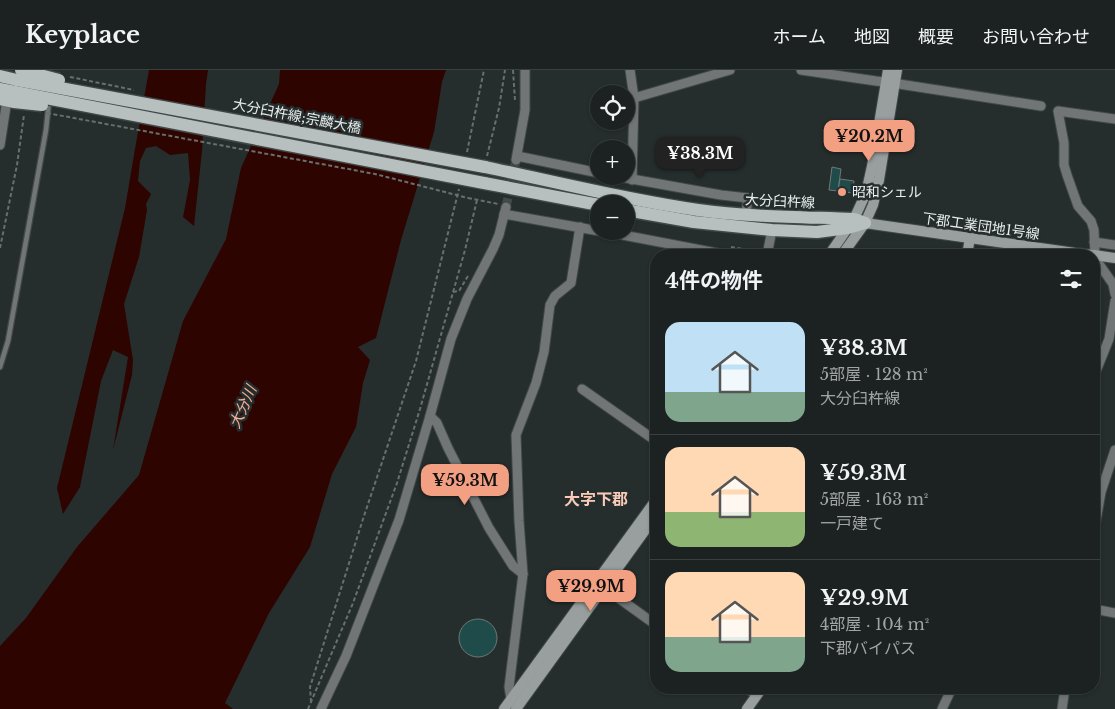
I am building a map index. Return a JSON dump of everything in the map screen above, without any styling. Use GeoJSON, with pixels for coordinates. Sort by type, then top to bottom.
{"type":"FeatureCollection","features":[{"type":"Feature","properties":{"kind":"main road","name":"大分臼杵線;宗麟大橋"},"geometry":{"type":"LineString","coordinates":[[12,92],[40,74],[104,95],[486,162]]}},
{"type":"Feature","properties":{"kind":"main road"},"geometry":{"type":"LineString","coordinates":[[0,76],[12,92],[590,203]]}},
{"type":"Feature","properties":{"kind":"main road","name":"大分臼杵線"},"geometry":{"type":"LineString","coordinates":[[486,162],[641,200],[699,210],[856,224]]}},
{"type":"Feature","properties":{"kind":"main road","name":"大分臼杵線"},"geometry":{"type":"LineString","coordinates":[[635,212],[694,222],[772,230],[816,232],[856,224]]}},
{"type":"Feature","properties":{"kind":"street"},"geometry":{"type":"LineString","coordinates":[[525,70],[525,110],[517,158],[590,171]]}},
{"type":"Feature","properties":{"kind":"street"},"geometry":{"type":"LineString","coordinates":[[630,70],[632,85]]}},
{"type":"Feature","properties":{"kind":"street"},"geometry":{"type":"LineString","coordinates":[[635,98],[730,70]]}},
{"type":"Feature","properties":{"kind":"street"},"geometry":{"type":"LineString","coordinates":[[801,70],[1041,106]]}},
{"type":"Feature","properties":{"kind":"street"},"geometry":{"type":"LineString","coordinates":[[888,70],[891,82]]}},
{"type":"Feature","properties":{"kind":"street"},"geometry":{"type":"LineString","coordinates":[[834,249],[873,205],[879,180],[891,82],[897,70]]}},
{"type":"Feature","properties":{"kind":"street"},"geometry":{"type":"LineString","coordinates":[[0,145],[12,92]]}},
{"type":"Feature","properties":{"kind":"street"},"geometry":{"type":"LineString","coordinates":[[1094,249],[1092,225],[1078,206],[1065,170],[1064,143],[1058,111],[1115,119]]}},
{"type":"Feature","properties":{"kind":"street"},"geometry":{"type":"LineString","coordinates":[[635,181],[748,198],[746,214]]}},
{"type":"Feature","properties":{"kind":"street"},"geometry":{"type":"LineString","coordinates":[[321,709],[346,656],[399,520],[430,416],[450,339],[467,299],[499,235],[505,210],[590,229]]}},
{"type":"Feature","properties":{"kind":"street"},"geometry":{"type":"LineString","coordinates":[[845,249],[856,224]]}},
{"type":"Feature","properties":{"kind":"street","name":"下郡工業団地1号線"},"geometry":{"type":"LineString","coordinates":[[856,224],[1050,249]]}},
{"type":"Feature","properties":{"kind":"street"},"geometry":{"type":"LineString","coordinates":[[514,704],[509,687],[523,574],[516,435],[538,376],[544,352],[550,305],[555,296],[571,283],[580,227]]}},
{"type":"Feature","properties":{"kind":"street"},"geometry":{"type":"LineString","coordinates":[[768,249],[772,230]]}},
{"type":"Feature","properties":{"kind":"street"},"geometry":{"type":"LineString","coordinates":[[635,238],[696,249]]}},
{"type":"Feature","properties":{"kind":"street"},"geometry":{"type":"LineString","coordinates":[[968,249],[970,238]]}},
{"type":"Feature","properties":{"kind":"street"},"geometry":{"type":"LineString","coordinates":[[1094,242],[1115,245]]}},
{"type":"Feature","properties":{"kind":"street","name":"下郡工業団地1号線"},"geometry":{"type":"LineString","coordinates":[[1100,256],[1115,258]]}},
{"type":"Feature","properties":{"kind":"street"},"geometry":{"type":"LineString","coordinates":[[1100,266],[1113,284],[1115,294]]}},
{"type":"Feature","properties":{"kind":"street"},"geometry":{"type":"LineString","coordinates":[[1103,270],[1115,272]]}},
{"type":"Feature","properties":{"kind":"street"},"geometry":{"type":"LineString","coordinates":[[1100,364],[1112,340],[1115,301]]}},
{"type":"Feature","properties":{"kind":"street"},"geometry":{"type":"LineString","coordinates":[[582,389],[650,437]]}},
{"type":"Feature","properties":{"kind":"street"},"geometry":{"type":"LineString","coordinates":[[430,416],[437,423],[489,528],[513,566],[523,574]]}},
{"type":"Feature","properties":{"kind":"street"},"geometry":{"type":"LineString","coordinates":[[1100,498],[1115,450]]}},
{"type":"Feature","properties":{"kind":"street"},"geometry":{"type":"LineString","coordinates":[[504,709],[514,704],[600,585],[650,509]]}},
{"type":"Feature","properties":{"kind":"street"},"geometry":{"type":"LineString","coordinates":[[600,585],[650,522]]}},
{"type":"Feature","properties":{"kind":"street"},"geometry":{"type":"LineString","coordinates":[[600,585],[650,621]]}},
{"type":"Feature","properties":{"kind":"street"},"geometry":{"type":"LineString","coordinates":[[1100,611],[1115,613]]}},
{"type":"Feature","properties":{"kind":"street"},"geometry":{"type":"LineString","coordinates":[[747,709],[757,694]]}},
{"type":"Feature","properties":{"kind":"street"},"geometry":{"type":"LineString","coordinates":[[942,709],[949,694]]}},
{"type":"Feature","properties":{"kind":"street"},"geometry":{"type":"LineString","coordinates":[[1062,709],[1065,694]]}},
{"type":"Feature","properties":{"kind":"lane"},"geometry":{"type":"LineString","coordinates":[[0,367],[14,312],[46,130],[53,70]]}},
{"type":"Feature","properties":{"kind":"path"},"geometry":{"type":"LineString","coordinates":[[468,152],[484,70]]}},
{"type":"Feature","properties":{"kind":"path"},"geometry":{"type":"LineString","coordinates":[[486,162],[499,108],[505,70]]}},
{"type":"Feature","properties":{"kind":"path"},"geometry":{"type":"LineString","coordinates":[[0,248],[18,164],[12,92]]}},
{"type":"Feature","properties":{"kind":"path"},"geometry":{"type":"LineString","coordinates":[[42,112],[375,174],[468,198]]}},
{"type":"Feature","properties":{"kind":"path"},"geometry":{"type":"LineString","coordinates":[[311,702],[310,687],[363,519],[416,361],[459,190]]}},
{"type":"Feature","properties":{"kind":"path"},"geometry":{"type":"LineString","coordinates":[[308,709],[353,602],[397,483],[465,250],[477,200]]}},
{"type":"Feature","properties":{"kind":"water"},"geometry":{"type":"Polygon","coordinates":[[[149,70],[208,70],[194,226],[183,217],[190,180],[188,153],[170,155],[156,146],[146,148],[140,161],[138,181],[151,194],[146,204],[147,210],[139,257],[124,304],[133,360],[132,375],[113,450],[128,357],[113,350],[101,381],[80,487],[63,514],[57,488],[125,208],[149,70]]]}},
{"type":"Feature","properties":{"kind":"water","name":"大分川"},"geometry":{"type":"Polygon","coordinates":[[[280,70],[446,70],[442,82],[434,132],[401,240],[376,338],[358,347],[370,360],[363,383],[356,427],[332,474],[310,547],[269,613],[225,703],[233,709],[0,709],[0,646],[26,618],[77,547],[139,475],[183,321],[226,239],[241,168],[279,84],[280,70]]]}},
{"type":"Feature","properties":{"kind":"building"},"geometry":{"type":"Polygon","coordinates":[[[832,167],[841,169],[838,191],[829,190],[832,167]]]}},
{"type":"Feature","properties":{"kind":"building"},"geometry":{"type":"Polygon","coordinates":[[[840,179],[854,181],[853,193],[838,191],[840,179]]]}},
{"type":"Feature","properties":{"kind":"building"},"geometry":{"type":"Polygon","coordinates":[[[478,619],[491,625],[497,638],[491,651],[478,657],[465,651],[459,638],[465,625],[478,619]]]}},
{"type":"Feature","properties":{"kind":"tunnel"},"geometry":{"type":"LineString","coordinates":[[506,207],[516,160]]}},
{"type":"Feature","properties":{"kind":"place","name":"昭和シェル"},"geometry":{"type":"Point","coordinates":[842,192]}},
{"type":"Feature","properties":{"kind":"district","name":"大字下郡"},"geometry":{"type":"Point","coordinates":[596,499]}}]}
